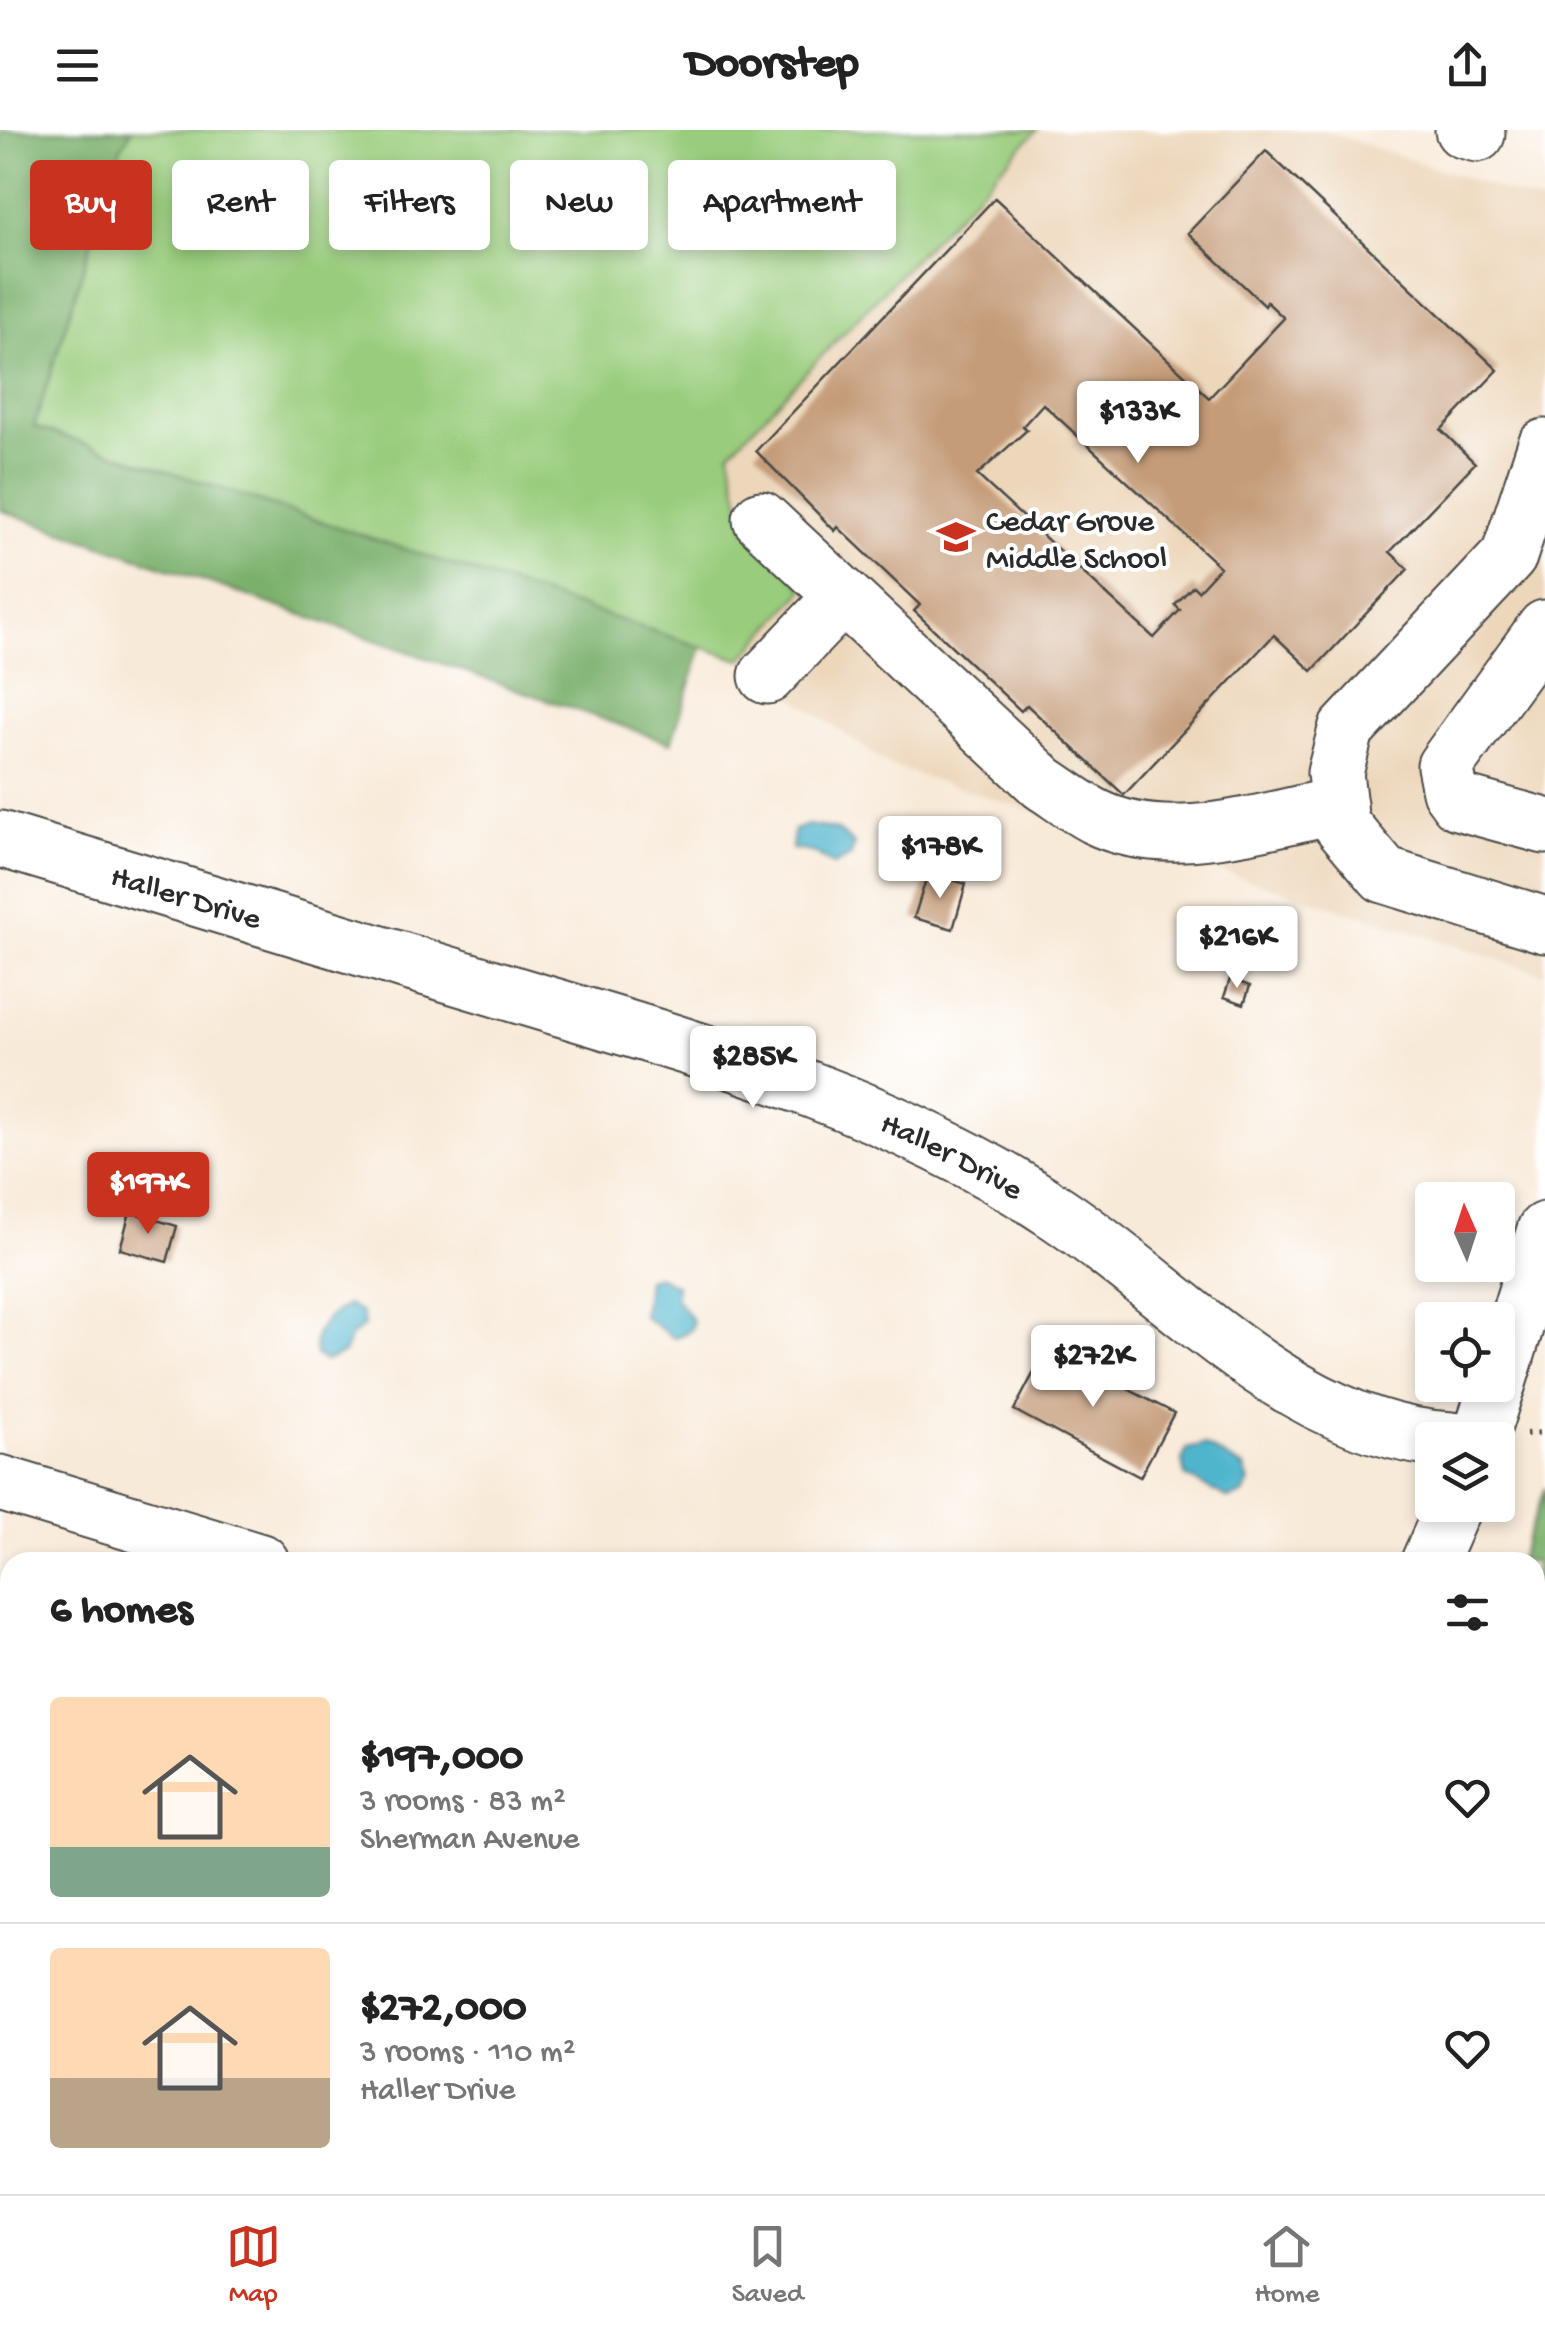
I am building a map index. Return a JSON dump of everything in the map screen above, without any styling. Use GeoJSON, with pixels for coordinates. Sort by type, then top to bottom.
{"type":"FeatureCollection","features":[{"type":"Feature","properties":{"kind":"street"},"geometry":{"type":"LineString","coordinates":[[1545,446],[1527,562],[1346,730],[1335,773],[1342,824],[1384,875],[1545,925]]}},
{"type":"Feature","properties":{"kind":"street"},"geometry":{"type":"LineString","coordinates":[[761,519],[1043,784],[1096,817],[1153,834],[1190,832],[1339,804]]}},
{"type":"Feature","properties":{"kind":"street"},"geometry":{"type":"LineString","coordinates":[[767,676],[842,596]]}},
{"type":"Feature","properties":{"kind":"street"},"geometry":{"type":"LineString","coordinates":[[1545,628],[1445,766],[1450,791],[1458,802],[1545,826]]}},
{"type":"Feature","properties":{"kind":"street","name":"Haller Drive"},"geometry":{"type":"LineString","coordinates":[[0,839],[819,1089],[934,1140],[1006,1180],[1303,1393],[1415,1438]]}},
{"type":"Feature","properties":{"kind":"street"},"geometry":{"type":"LineString","coordinates":[[1515,1326],[1545,1230]]}},
{"type":"Feature","properties":{"kind":"street"},"geometry":{"type":"LineString","coordinates":[[0,1483],[228,1552]]}},
{"type":"Feature","properties":{"kind":"street"},"geometry":{"type":"LineString","coordinates":[[1433,1552],[1447,1522]]}},
{"type":"Feature","properties":{"kind":"shaded area","name":"Cedar Grove Middle School"},"geometry":{"type":"Polygon","coordinates":[[[132,130],[1322,130],[1545,205],[1545,974],[890,766],[741,660],[34,427],[92,250],[152,250],[152,160],[122,160],[132,130]]]}},
{"type":"Feature","properties":{"kind":"green space"},"geometry":{"type":"Polygon","coordinates":[[[0,130],[132,130],[117,160],[30,160],[30,250],[89,250],[34,427],[702,647],[671,743],[0,510],[0,130]]]}},
{"type":"Feature","properties":{"kind":"green space"},"geometry":{"type":"Polygon","coordinates":[[[132,130],[1037,130],[730,452],[745,528],[804,589],[741,660],[34,427],[89,250],[152,250],[152,160],[117,160],[132,130]]]}},
{"type":"Feature","properties":{"kind":"green space"},"geometry":{"type":"Polygon","coordinates":[[[1545,1488],[1545,1552],[1522,1552],[1545,1488]]]}},
{"type":"Feature","properties":{"kind":"water"},"geometry":{"type":"Polygon","coordinates":[[[808,825],[837,830],[854,844],[851,856],[833,865],[813,852],[792,849],[794,830],[808,825]]]}},
{"type":"Feature","properties":{"kind":"water"},"geometry":{"type":"Polygon","coordinates":[[[657,1276],[676,1285],[676,1299],[693,1321],[691,1330],[674,1338],[643,1316],[647,1279],[657,1276]]]}},
{"type":"Feature","properties":{"kind":"water"},"geometry":{"type":"Polygon","coordinates":[[[348,1305],[362,1313],[364,1326],[350,1337],[344,1353],[326,1361],[316,1356],[315,1340],[322,1325],[348,1305]]]}},
{"type":"Feature","properties":{"kind":"water"},"geometry":{"type":"Polygon","coordinates":[[[1204,1445],[1244,1468],[1249,1483],[1244,1494],[1229,1499],[1185,1476],[1182,1461],[1187,1449],[1204,1445]]]}},
{"type":"Feature","properties":{"kind":"building"},"geometry":{"type":"Polygon","coordinates":[[[1266,151],[1498,370],[1441,430],[1475,463],[1390,552],[1408,569],[1312,671],[1274,635],[1124,795],[1027,705],[1021,711],[914,611],[920,605],[838,527],[835,531],[756,451],[995,198],[1209,398],[1284,318],[1267,302],[1265,306],[1188,233],[1266,151]],[[1043,404],[1023,426],[1027,430],[977,475],[1154,638],[1180,610],[1175,605],[1193,586],[1198,591],[1220,567],[1043,404]]]}},
{"type":"Feature","properties":{"kind":"building"},"geometry":{"type":"Polygon","coordinates":[[[928,873],[966,884],[953,929],[914,918],[928,873]]]}},
{"type":"Feature","properties":{"kind":"building"},"geometry":{"type":"Polygon","coordinates":[[[1230,979],[1250,986],[1244,1004],[1224,997],[1230,979]]]}},
{"type":"Feature","properties":{"kind":"building"},"geometry":{"type":"Polygon","coordinates":[[[130,1212],[177,1226],[167,1262],[120,1249],[130,1212]]]}},
{"type":"Feature","properties":{"kind":"building"},"geometry":{"type":"Polygon","coordinates":[[[1050,1342],[1094,1366],[1091,1370],[1174,1413],[1140,1477],[1014,1410],[1050,1342]]]}},
{"type":"Feature","properties":{"kind":"place","name":"Cedar Grove Middle School"},"geometry":{"type":"Point","coordinates":[956,537]}}]}
